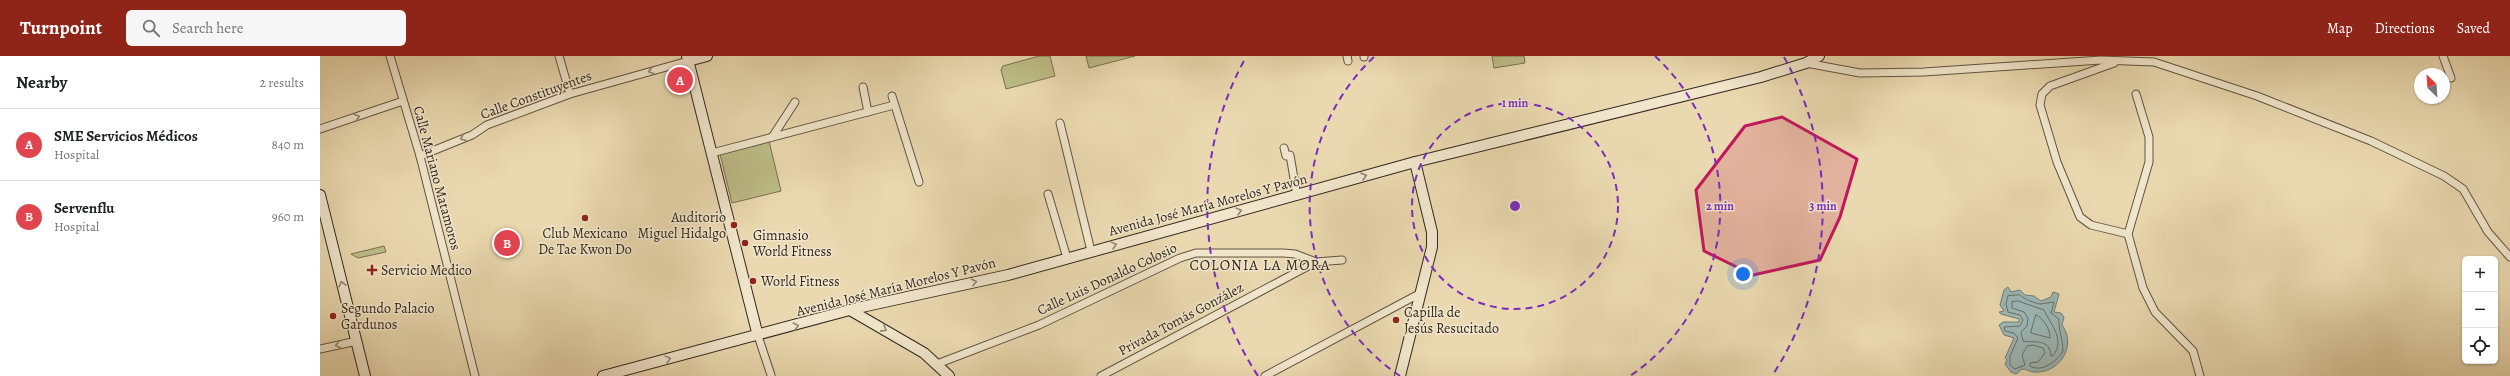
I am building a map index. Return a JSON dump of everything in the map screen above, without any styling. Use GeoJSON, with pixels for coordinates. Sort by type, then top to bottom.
{"type":"FeatureCollection","features":[{"type":"Feature","properties":{"kind":"main road"},"geometry":{"type":"LineString","coordinates":[[707,56],[688,58],[758,336]]}},
{"type":"Feature","properties":{"kind":"main road","name":"Avenida José María Morelos Y Pavón"},"geometry":{"type":"LineString","coordinates":[[603,376],[758,336],[850,310],[1008,275],[1415,162],[1761,77],[1806,63],[1819,56]]}},
{"type":"Feature","properties":{"kind":"main road"},"geometry":{"type":"LineString","coordinates":[[1400,376],[1419,294],[1429,260],[1432,232],[1415,162]]}},
{"type":"Feature","properties":{"kind":"main road"},"geometry":{"type":"LineString","coordinates":[[320,195],[365,376]]}},
{"type":"Feature","properties":{"kind":"main road"},"geometry":{"type":"LineString","coordinates":[[850,310],[908,342],[950,376]]}},
{"type":"Feature","properties":{"kind":"street","name":"Calle Mariano Matamoros"},"geometry":{"type":"LineString","coordinates":[[390,56],[420,156],[475,376]]}},
{"type":"Feature","properties":{"kind":"street"},"geometry":{"type":"LineString","coordinates":[[560,56],[570,94]]}},
{"type":"Feature","properties":{"kind":"street"},"geometry":{"type":"LineString","coordinates":[[2443,56],[2451,78]]}},
{"type":"Feature","properties":{"kind":"street","name":"Calle Constituyentes"},"geometry":{"type":"LineString","coordinates":[[420,156],[472,134],[487,125],[570,94],[688,58]]}},
{"type":"Feature","properties":{"kind":"street"},"geometry":{"type":"LineString","coordinates":[[1806,63],[1860,73],[1924,72],[2123,60],[2154,62],[2257,96],[2371,141],[2444,176],[2463,189],[2488,232],[2510,257]]}},
{"type":"Feature","properties":{"kind":"street"},"geometry":{"type":"LineString","coordinates":[[2123,60],[2050,86],[2042,94],[2040,105],[2056,162],[2080,217],[2091,225],[2128,234]]}},
{"type":"Feature","properties":{"kind":"street"},"geometry":{"type":"LineString","coordinates":[[863,87],[868,112]]}},
{"type":"Feature","properties":{"kind":"street"},"geometry":{"type":"LineString","coordinates":[[2136,94],[2149,137],[2149,162],[2128,234],[2143,288],[2155,312],[2193,351],[2200,376]]}},
{"type":"Feature","properties":{"kind":"street"},"geometry":{"type":"LineString","coordinates":[[892,96],[919,182]]}},
{"type":"Feature","properties":{"kind":"street"},"geometry":{"type":"LineString","coordinates":[[320,129],[403,101]]}},
{"type":"Feature","properties":{"kind":"street"},"geometry":{"type":"LineString","coordinates":[[773,136],[795,102]]}},
{"type":"Feature","properties":{"kind":"street"},"geometry":{"type":"LineString","coordinates":[[712,153],[894,105]]}},
{"type":"Feature","properties":{"kind":"street"},"geometry":{"type":"LineString","coordinates":[[1060,123],[1091,251]]}},
{"type":"Feature","properties":{"kind":"street"},"geometry":{"type":"LineString","coordinates":[[1284,148],[1286,156],[1290,155],[1297,196]]}},
{"type":"Feature","properties":{"kind":"street"},"geometry":{"type":"LineString","coordinates":[[1048,194],[1067,258]]}},
{"type":"Feature","properties":{"kind":"street","name":"Calle Luis Donaldo Colosio"},"geometry":{"type":"LineString","coordinates":[[937,364],[1039,325],[1173,261],[1196,254],[1283,253],[1295,254],[1316,262]]}},
{"type":"Feature","properties":{"kind":"street"},"geometry":{"type":"LineString","coordinates":[[1316,262],[1342,260]]}},
{"type":"Feature","properties":{"kind":"street","name":"Privada Tomás González"},"geometry":{"type":"LineString","coordinates":[[1101,376],[1316,262]]}},
{"type":"Feature","properties":{"kind":"street"},"geometry":{"type":"LineString","coordinates":[[1265,376],[1419,294]]}},
{"type":"Feature","properties":{"kind":"street"},"geometry":{"type":"LineString","coordinates":[[758,336],[771,375]]}},
{"type":"Feature","properties":{"kind":"street"},"geometry":{"type":"LineString","coordinates":[[320,349],[356,341]]}},
{"type":"Feature","properties":{"kind":"highlighted area"},"geometry":{"type":"Polygon","coordinates":[[[1782,117],[1857,159],[1840,217],[1820,260],[1753,275],[1704,251],[1696,190],[1745,126],[1782,117]]]}},
{"type":"Feature","properties":{"kind":"green space"},"geometry":{"type":"Polygon","coordinates":[[[1039,56],[1050,56],[1055,76],[1006,89],[1001,70],[1003,66],[1039,56]]]}},
{"type":"Feature","properties":{"kind":"green space"},"geometry":{"type":"Polygon","coordinates":[[[1086,56],[1135,56],[1089,68],[1086,56]]]}},
{"type":"Feature","properties":{"kind":"green space"},"geometry":{"type":"Polygon","coordinates":[[[1492,56],[1524,56],[1525,63],[1494,68],[1492,56]]]}},
{"type":"Feature","properties":{"kind":"green space"},"geometry":{"type":"Polygon","coordinates":[[[769,141],[781,191],[732,203],[720,154],[769,141]]]}},
{"type":"Feature","properties":{"kind":"green space"},"geometry":{"type":"Polygon","coordinates":[[[384,246],[386,252],[358,258],[351,254],[384,246]]]}},
{"type":"Feature","properties":{"kind":"water"},"geometry":{"type":"Polygon","coordinates":[[[2008,287],[2011,292],[2020,290],[2025,295],[2034,296],[2041,301],[2051,297],[2053,292],[2059,294],[2054,312],[2061,313],[2064,317],[2062,325],[2068,341],[2067,349],[2063,357],[2051,368],[2034,372],[2022,369],[2016,374],[2011,372],[2005,364],[2007,360],[2005,358],[2014,338],[2004,335],[1999,325],[2003,322],[2019,322],[2019,319],[2001,314],[1999,312],[2004,311],[2000,305],[2004,290],[2008,287]]]}},
{"type":"Feature","properties":{"kind":"place","name":"SME Servicios Médicos"},"geometry":{"type":"Point","coordinates":[680,80]}},
{"type":"Feature","properties":{"kind":"place","name":"Club Mexicano De Tae Kwon Do"},"geometry":{"type":"Point","coordinates":[585,218]}},
{"type":"Feature","properties":{"kind":"place","name":"Auditorio Miguel Hidalgo"},"geometry":{"type":"Point","coordinates":[734,225]}},
{"type":"Feature","properties":{"kind":"place","name":"Servenflu"},"geometry":{"type":"Point","coordinates":[507,243]}},
{"type":"Feature","properties":{"kind":"place","name":"Gimnasio World Fitness"},"geometry":{"type":"Point","coordinates":[745,243]}},
{"type":"Feature","properties":{"kind":"place","name":"Servicio Medico"},"geometry":{"type":"Point","coordinates":[372,270]}},
{"type":"Feature","properties":{"kind":"place","name":"World Fitness"},"geometry":{"type":"Point","coordinates":[753,281]}},
{"type":"Feature","properties":{"kind":"place","name":"Segundo Palacio Gardunos"},"geometry":{"type":"Point","coordinates":[333,316]}},
{"type":"Feature","properties":{"kind":"place","name":"Capilla de Jesús Resucitado"},"geometry":{"type":"Point","coordinates":[1396,320]}},
{"type":"Feature","properties":{"kind":"district","name":"COLONIA LA MORA"},"geometry":{"type":"Point","coordinates":[1260,265]}}]}
